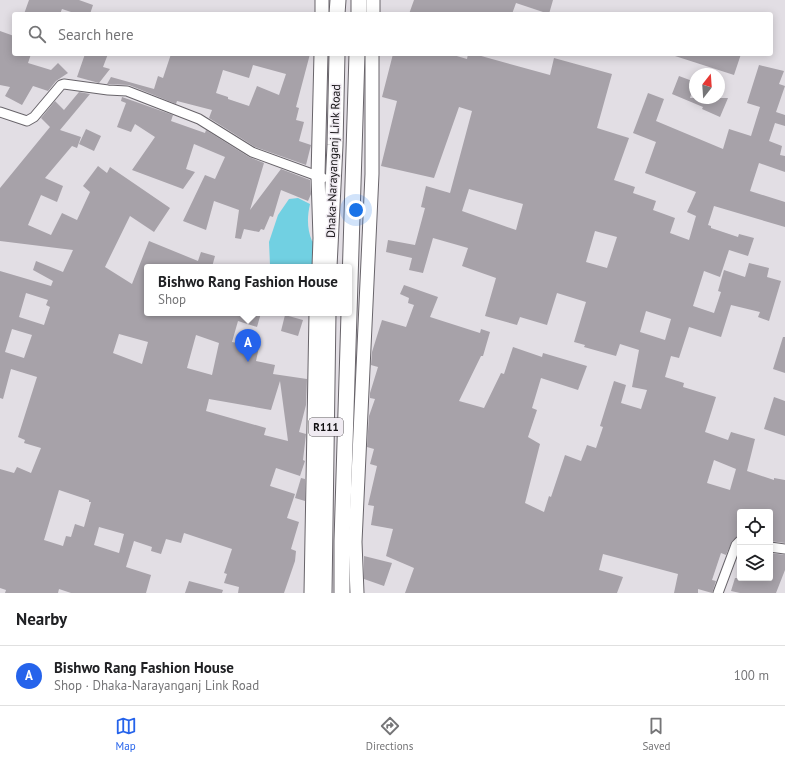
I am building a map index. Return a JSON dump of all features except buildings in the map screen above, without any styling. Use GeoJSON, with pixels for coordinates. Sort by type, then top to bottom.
{"type":"FeatureCollection","features":[{"type":"Feature","properties":{"kind":"main road"},"geometry":{"type":"LineString","coordinates":[[337,12],[338,0]]}},
{"type":"Feature","properties":{"kind":"main road"},"geometry":{"type":"LineString","coordinates":[[359,0],[359,12]]}},
{"type":"Feature","properties":{"kind":"main road","name":"Dhaka-Narayanganj Link Road"},"geometry":{"type":"LineString","coordinates":[[329,264],[337,56]]}},
{"type":"Feature","properties":{"kind":"main road","name":"Dhaka-Narayanganj Link Road"},"geometry":{"type":"LineString","coordinates":[[342,593],[342,541],[350,508],[357,56]]}},
{"type":"Feature","properties":{"kind":"main road","name":"R111"},"geometry":{"type":"LineString","coordinates":[[324,593],[325,541],[318,508],[328,316]]}},
{"type":"Feature","properties":{"kind":"street"},"geometry":{"type":"LineString","coordinates":[[322,0],[322,12]]}},
{"type":"Feature","properties":{"kind":"street"},"geometry":{"type":"LineString","coordinates":[[373,0],[373,12]]}},
{"type":"Feature","properties":{"kind":"street"},"geometry":{"type":"LineString","coordinates":[[319,264],[320,238],[318,176],[321,56]]}},
{"type":"Feature","properties":{"kind":"street"},"geometry":{"type":"LineString","coordinates":[[357,593],[350,508],[372,174],[372,56]]}},
{"type":"Feature","properties":{"kind":"street"},"geometry":{"type":"LineString","coordinates":[[0,112],[27,121],[34,117],[61,85],[64,84],[127,91],[199,119],[252,152],[333,182]]}},
{"type":"Feature","properties":{"kind":"street"},"geometry":{"type":"LineString","coordinates":[[311,593],[318,508],[316,316]]}},
{"type":"Feature","properties":{"kind":"street"},"geometry":{"type":"LineString","coordinates":[[718,593],[737,544]]}},
{"type":"Feature","properties":{"kind":"street"},"geometry":{"type":"LineString","coordinates":[[773,547],[785,549]]}},
{"type":"Feature","properties":{"kind":"water"},"geometry":{"type":"Polygon","coordinates":[[[298,198],[310,204],[308,214],[309,232],[312,241],[319,245],[315,264],[270,264],[269,242],[278,215],[289,199],[298,198]]]}},
{"type":"Feature","properties":{"kind":"place","name":"Bishwo Rang Fashion House"},"geometry":{"type":"Point","coordinates":[248,362]}}]}
